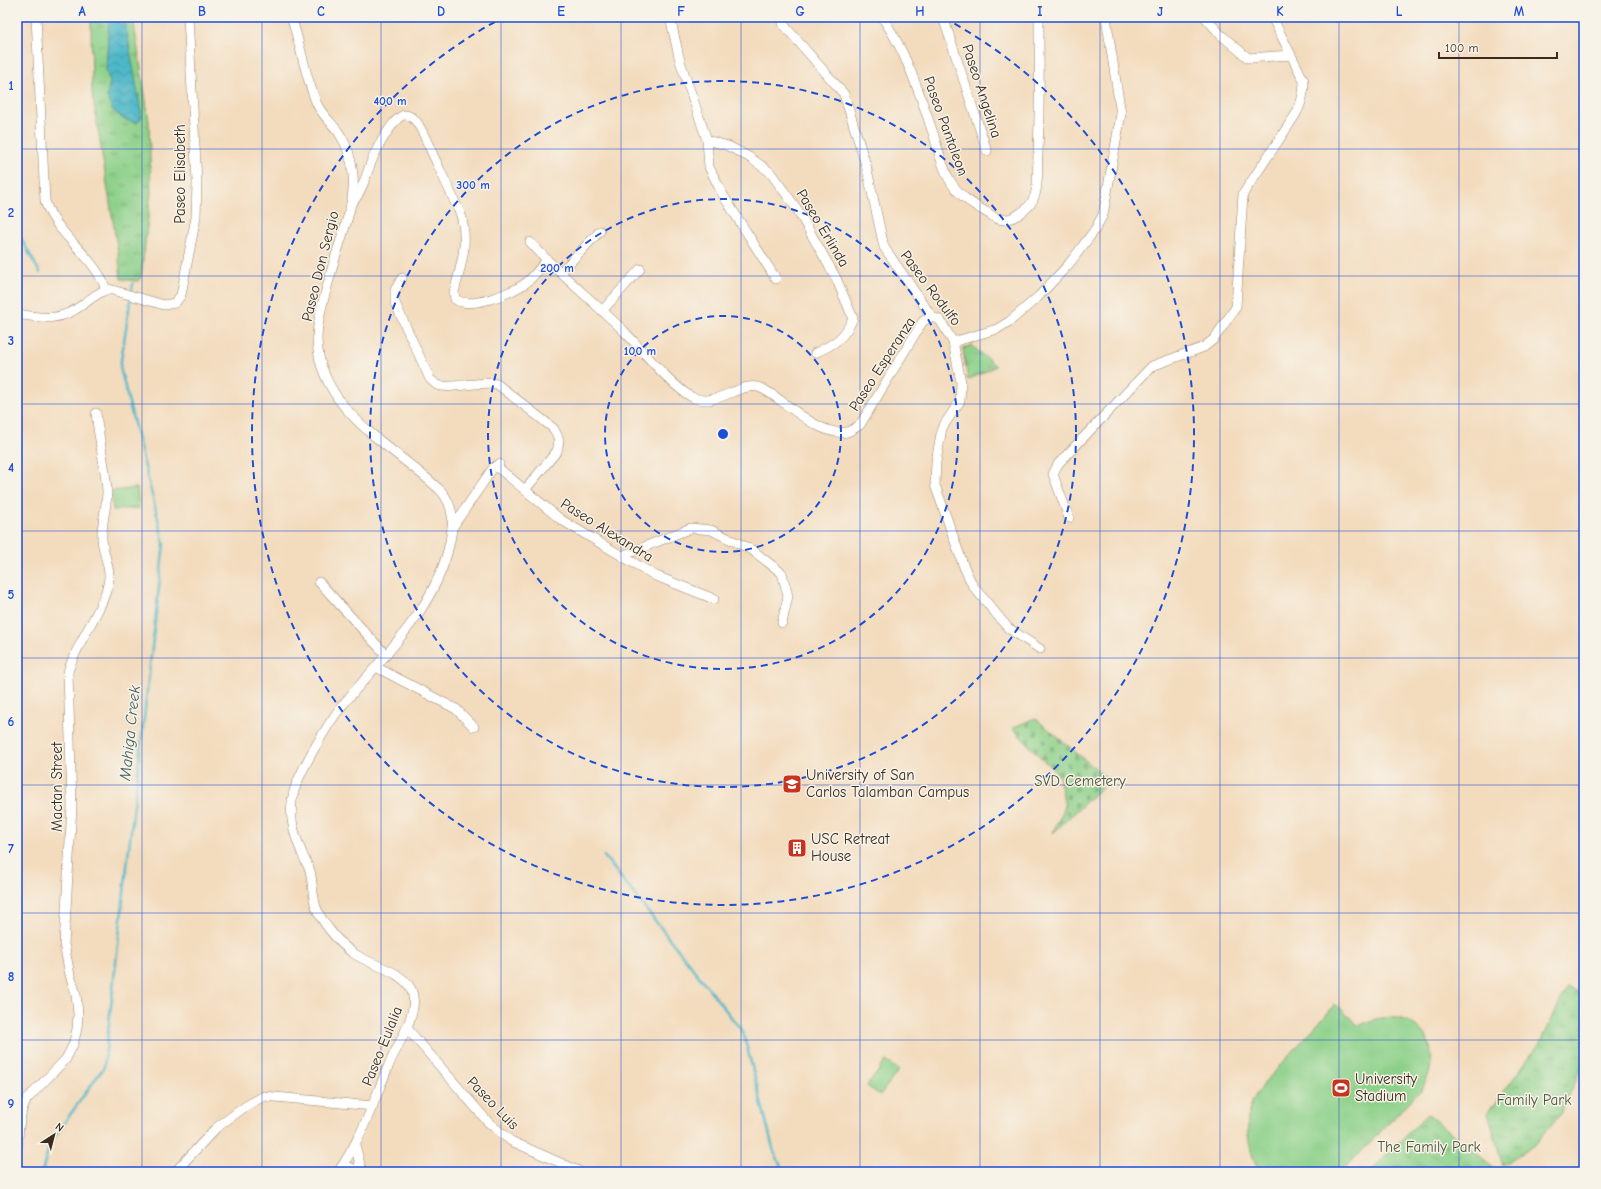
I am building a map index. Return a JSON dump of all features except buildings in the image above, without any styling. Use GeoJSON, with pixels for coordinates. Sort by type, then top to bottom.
{"type":"FeatureCollection","features":[{"type":"Feature","properties":{"kind":"street"},"geometry":{"type":"LineString","coordinates":[[17,314],[60,317],[71,313],[106,290],[100,275],[55,222],[48,211],[45,201],[36,17]]}},
{"type":"Feature","properties":{"kind":"street","name":"Paseo Elisabeth"},"geometry":{"type":"LineString","coordinates":[[106,290],[112,289],[164,305],[175,303],[181,295],[196,217],[197,182],[188,17]]}},
{"type":"Feature","properties":{"kind":"street","name":"Paseo Don Sergio"},"geometry":{"type":"LineString","coordinates":[[291,17],[316,100],[323,113],[339,133],[351,160],[353,184],[350,205],[320,316],[317,340],[324,372],[330,387],[350,413],[384,445],[442,492],[451,508],[452,528],[446,558],[430,596],[386,655],[332,719],[299,777],[292,804]]}},
{"type":"Feature","properties":{"kind":"street"},"geometry":{"type":"LineString","coordinates":[[670,17],[680,61],[707,140],[709,167],[723,195],[776,279]]}},
{"type":"Feature","properties":{"kind":"street","name":"Paseo Pantaleon"},"geometry":{"type":"LineString","coordinates":[[882,17],[891,30],[914,78],[948,178],[959,194],[972,204],[998,219],[1009,219],[1018,214],[1029,206],[1035,196],[1039,132],[1039,17]]}},
{"type":"Feature","properties":{"kind":"street","name":"Paseo Angelina"},"geometry":{"type":"LineString","coordinates":[[943,17],[987,151]]}},
{"type":"Feature","properties":{"kind":"street"},"geometry":{"type":"LineString","coordinates":[[953,342],[997,329],[1010,321],[1038,297],[1069,264],[1094,231],[1103,215],[1121,114],[1106,17]]}},
{"type":"Feature","properties":{"kind":"street"},"geometry":{"type":"LineString","coordinates":[[1205,17],[1220,34],[1248,58],[1290,55]]}},
{"type":"Feature","properties":{"kind":"street"},"geometry":{"type":"LineString","coordinates":[[1069,518],[1053,474],[1058,464],[1152,366],[1204,347],[1214,339],[1236,307],[1244,194],[1302,103],[1304,81],[1272,17]]}},
{"type":"Feature","properties":{"kind":"street","name":"Paseo Rodulfo"},"geometry":{"type":"LineString","coordinates":[[783,24],[844,94],[866,165],[884,247],[932,318],[940,320],[953,342],[961,382],[960,401],[942,428],[936,462],[935,485],[964,567],[973,586],[1008,628],[1040,649]]}},
{"type":"Feature","properties":{"kind":"street"},"geometry":{"type":"LineString","coordinates":[[350,205],[360,193],[371,160],[387,133],[400,116],[406,115],[411,117],[417,123],[425,137],[461,215],[464,227],[465,244],[454,292],[456,299],[461,303],[471,304],[504,294],[524,284],[547,260]]}},
{"type":"Feature","properties":{"kind":"street","name":"Paseo Erlinda"},"geometry":{"type":"LineString","coordinates":[[707,140],[728,146],[749,157],[770,172],[797,209],[836,278],[853,318],[846,332],[838,342],[815,353]]}},
{"type":"Feature","properties":{"kind":"street"},"geometry":{"type":"LineString","coordinates":[[561,272],[600,231]]}},
{"type":"Feature","properties":{"kind":"street","name":"Paseo Esperanza"},"geometry":{"type":"LineString","coordinates":[[530,242],[676,385],[693,398],[705,401],[729,395],[749,385],[762,388],[801,417],[834,432],[848,432],[860,425],[923,321],[932,318]]}},
{"type":"Feature","properties":{"kind":"street"},"geometry":{"type":"LineString","coordinates":[[602,311],[640,269]]}},
{"type":"Feature","properties":{"kind":"street"},"geometry":{"type":"LineString","coordinates":[[402,278],[395,290],[395,303],[430,379],[437,385],[453,386],[487,382],[497,384],[553,428],[558,436],[559,444],[556,451],[525,490]]}},
{"type":"Feature","properties":{"kind":"street","name":"Mactan Street"},"geometry":{"type":"LineString","coordinates":[[17,1150],[21,1116],[27,1099],[66,1059],[77,1029],[78,1014],[76,994],[70,976],[64,944],[72,806],[68,672],[75,652],[104,596],[109,583],[109,570],[102,535],[107,492],[96,413]]}},
{"type":"Feature","properties":{"kind":"street","name":"Paseo Alexandra"},"geometry":{"type":"LineString","coordinates":[[452,528],[498,465],[560,519],[656,576],[714,599]]}},
{"type":"Feature","properties":{"kind":"street"},"geometry":{"type":"LineString","coordinates":[[622,556],[690,528],[711,530],[752,550],[782,573],[788,596],[782,623]]}},
{"type":"Feature","properties":{"kind":"street"},"geometry":{"type":"LineString","coordinates":[[318,582],[386,655]]}},
{"type":"Feature","properties":{"kind":"street"},"geometry":{"type":"LineString","coordinates":[[376,667],[456,709],[474,727]]}},
{"type":"Feature","properties":{"kind":"street","name":"Paseo Eulalia"},"geometry":{"type":"LineString","coordinates":[[292,804],[291,820],[293,832],[310,871],[316,908],[330,930],[352,952],[398,976],[407,984],[414,998],[413,1011],[388,1067],[373,1106],[355,1145],[340,1168]]}},
{"type":"Feature","properties":{"kind":"street","name":"Paseo Luis"},"geometry":{"type":"LineString","coordinates":[[406,1027],[488,1122],[518,1145],[579,1171]]}},
{"type":"Feature","properties":{"kind":"street"},"geometry":{"type":"LineString","coordinates":[[175,1172],[216,1128],[246,1106],[264,1096],[373,1106]]}},
{"type":"Feature","properties":{"kind":"street"},"geometry":{"type":"LineString","coordinates":[[340,1168],[362,1172],[355,1145]]}},
{"type":"Feature","properties":{"kind":"green space"},"geometry":{"type":"Polygon","coordinates":[[[91,17],[133,17],[149,121],[151,193],[141,277],[138,281],[121,279],[92,93],[91,17]]]}},
{"type":"Feature","properties":{"kind":"green space"},"geometry":{"type":"Polygon","coordinates":[[[971,345],[996,366],[968,380],[963,349],[971,345]]]}},
{"type":"Feature","properties":{"kind":"green space"},"geometry":{"type":"Polygon","coordinates":[[[137,488],[139,508],[113,510],[111,491],[137,488]]]}},
{"type":"Feature","properties":{"kind":"green space","name":"SVD Cemetery"},"geometry":{"type":"Polygon","coordinates":[[[1035,718],[1109,780],[1052,834],[1065,807],[1059,776],[1012,728],[1035,718]]]}},
{"type":"Feature","properties":{"kind":"green space","name":"Family Park"},"geometry":{"type":"Polygon","coordinates":[[[1567,987],[1584,996],[1584,1059],[1573,1087],[1559,1115],[1535,1145],[1503,1166],[1488,1113],[1542,1040],[1567,987]]]}},
{"type":"Feature","properties":{"kind":"green space","name":"University Stadium"},"geometry":{"type":"Polygon","coordinates":[[[1336,1004],[1359,1026],[1377,1019],[1394,1018],[1409,1022],[1421,1030],[1428,1042],[1431,1057],[1429,1074],[1420,1091],[1348,1165],[1339,1172],[1294,1172],[1286,1166],[1280,1172],[1261,1172],[1251,1152],[1248,1135],[1250,1108],[1256,1094],[1262,1085],[1336,1004]]]}},
{"type":"Feature","properties":{"kind":"green space"},"geometry":{"type":"Polygon","coordinates":[[[886,1061],[899,1070],[880,1095],[867,1086],[886,1061]]]}},
{"type":"Feature","properties":{"kind":"green space","name":"The Family Park"},"geometry":{"type":"Polygon","coordinates":[[[1427,1114],[1496,1169],[1494,1172],[1369,1172],[1427,1114]]]}},
{"type":"Feature","properties":{"kind":"water"},"geometry":{"type":"Polygon","coordinates":[[[109,17],[124,17],[142,117],[137,123],[123,119],[112,109],[107,96],[110,82],[106,70],[109,17]]]}},
{"type":"Feature","properties":{"kind":"waterway"},"geometry":{"type":"LineString","coordinates":[[17,231],[40,273]]}},
{"type":"Feature","properties":{"kind":"waterway","name":"Mahiga Creek"},"geometry":{"type":"LineString","coordinates":[[42,1172],[50,1143],[104,1067],[164,543],[120,367],[133,283]]}},
{"type":"Feature","properties":{"kind":"waterway"},"geometry":{"type":"LineString","coordinates":[[604,856],[743,1032],[774,1152],[784,1172]]}},
{"type":"Feature","properties":{"kind":"place","name":"University of San Carlos Talamban Campus"},"geometry":{"type":"Point","coordinates":[792,784]}},
{"type":"Feature","properties":{"kind":"place","name":"USC Retreat House"},"geometry":{"type":"Point","coordinates":[797,848]}},
{"type":"Feature","properties":{"kind":"place","name":"University Stadium"},"geometry":{"type":"Point","coordinates":[1341,1088]}}]}
